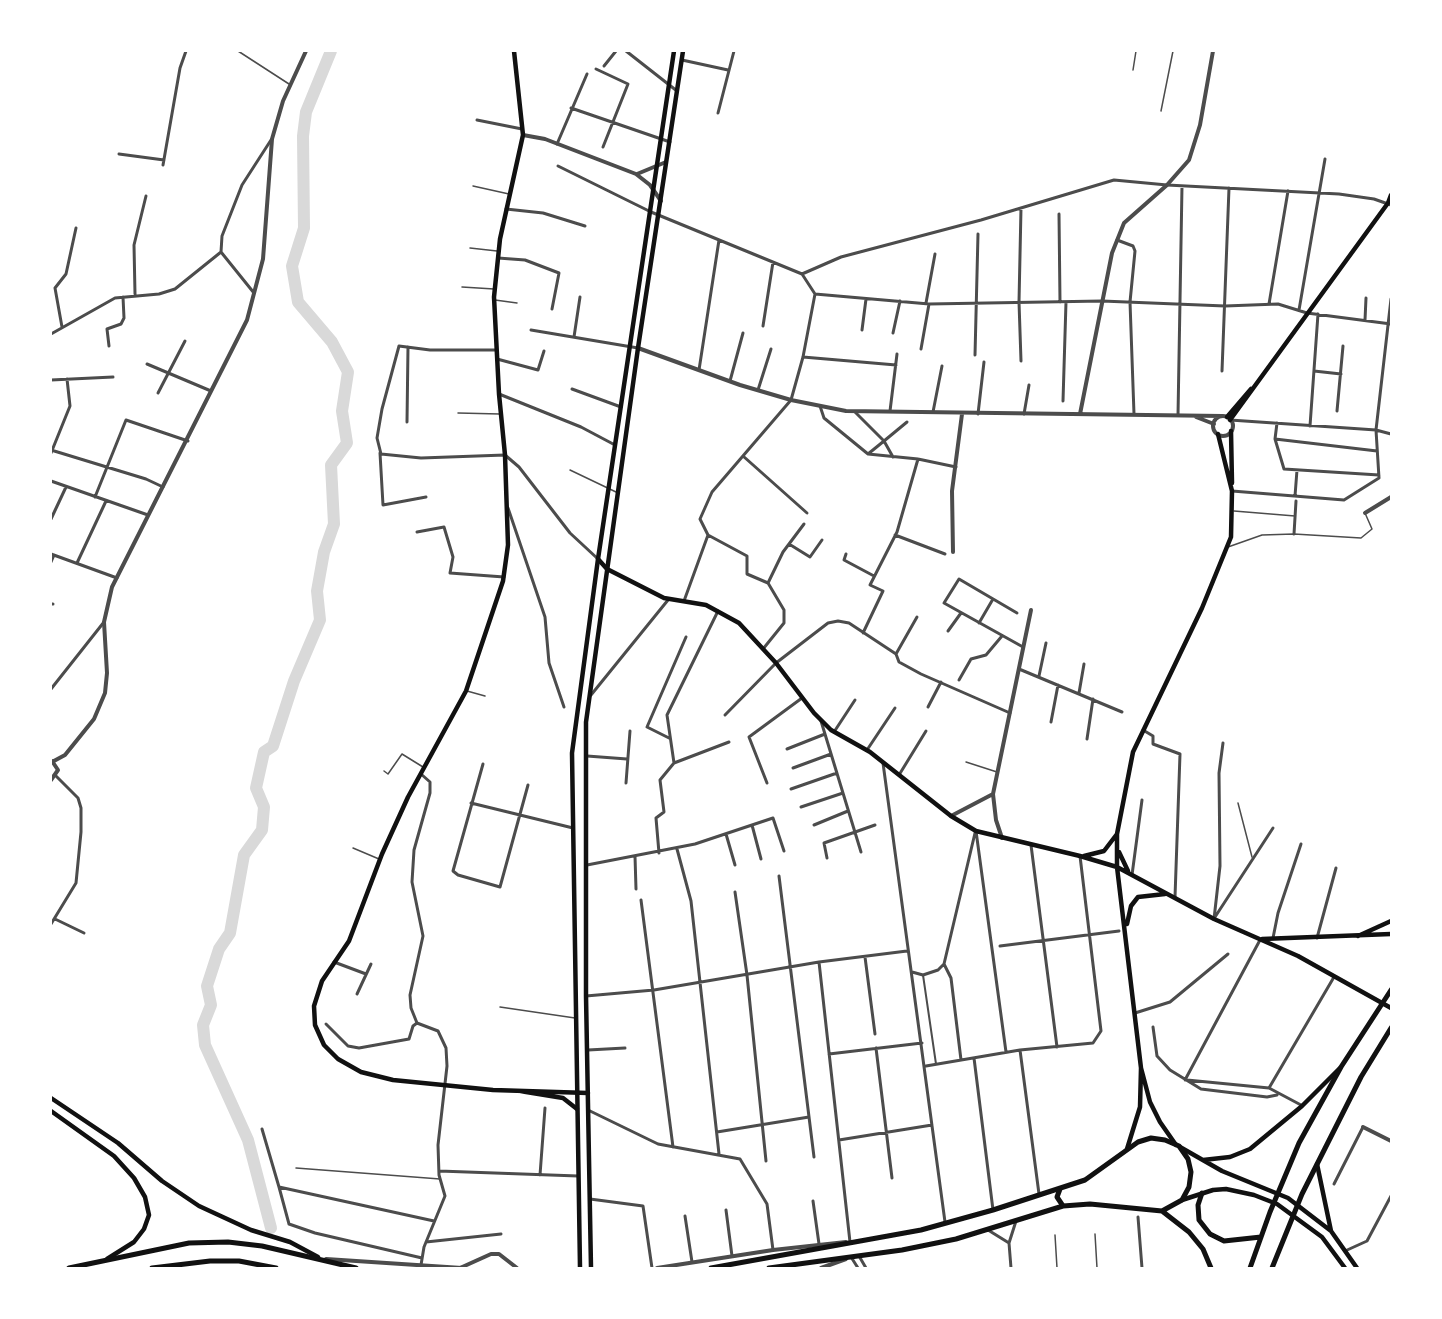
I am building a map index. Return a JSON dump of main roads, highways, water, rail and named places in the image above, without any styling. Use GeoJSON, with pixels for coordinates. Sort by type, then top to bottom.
{"type":"FeatureCollection","features":[{"type":"Feature","properties":{"kind":"highway"},"geometry":{"type":"LineString","coordinates":[[1250,1268],[1270,1212],[1299,1143],[1341,1067],[1390,992]]}},
{"type":"Feature","properties":{"kind":"highway"},"geometry":{"type":"LineString","coordinates":[[1272,1268],[1302,1194],[1361,1077],[1391,1028]]}},
{"type":"Feature","properties":{"kind":"highway"},"geometry":{"type":"LineString","coordinates":[[711,1268],[801,1253],[945,1224],[993,1210],[1085,1180],[1138,1142],[1151,1138],[1165,1140],[1177,1146],[1188,1160],[1191,1172],[1189,1187],[1182,1200],[1162,1211]]}},
{"type":"Feature","properties":{"kind":"highway"},"geometry":{"type":"LineString","coordinates":[[1060,1190],[1057,1197],[1063,1206]]}},
{"type":"Feature","properties":{"kind":"highway"},"geometry":{"type":"LineString","coordinates":[[1202,1193],[1198,1205],[1199,1220],[1210,1234],[1224,1241],[1261,1237]]}},
{"type":"Feature","properties":{"kind":"highway"},"geometry":{"type":"LineString","coordinates":[[769,1268],[902,1250],[987,1230],[1063,1206],[1090,1204],[1162,1211],[1189,1232],[1203,1249],[1211,1268]]}},
{"type":"Feature","properties":{"kind":"highway"},"geometry":{"type":"LineString","coordinates":[[69,1268],[189,1243],[228,1242],[356,1268]]}},
{"type":"Feature","properties":{"kind":"highway"},"geometry":{"type":"LineString","coordinates":[[152,1268],[210,1261],[239,1261],[276,1268]]}},
{"type":"Feature","properties":{"kind":"main road"},"geometry":{"type":"LineString","coordinates":[[514,51],[523,132],[498,251],[494,290],[507,503],[508,545],[504,577],[495,613],[466,691],[424,768],[380,859],[348,941],[322,981],[314,1006],[315,1025],[324,1045],[338,1059],[362,1072],[393,1080],[517,1091],[588,1093]]}},
{"type":"Feature","properties":{"kind":"main road"},"geometry":{"type":"LineString","coordinates":[[580,1268],[572,753],[598,559],[674,51]]}},
{"type":"Feature","properties":{"kind":"main road"},"geometry":{"type":"LineString","coordinates":[[591,1268],[586,996],[586,722],[623,448],[683,51]]}},
{"type":"Feature","properties":{"kind":"main road"},"geometry":{"type":"LineString","coordinates":[[1227,418],[1253,387],[1389,204],[1391,195]]}},
{"type":"Feature","properties":{"kind":"main road"},"geometry":{"type":"LineString","coordinates":[[1231,431],[1232,537],[1202,608],[1143,730],[1126,777],[1117,834],[1117,867],[1142,1068],[1150,1102],[1160,1122],[1177,1146],[1288,1198],[1331,1230],[1356,1268]]}},
{"type":"Feature","properties":{"kind":"main road"},"geometry":{"type":"LineString","coordinates":[[1218,434],[1232,490]]}},
{"type":"Feature","properties":{"kind":"main road"},"geometry":{"type":"LineString","coordinates":[[615,445],[623,448]]}},
{"type":"Feature","properties":{"kind":"main road"},"geometry":{"type":"LineString","coordinates":[[598,559],[607,569],[669,599],[706,605],[739,623],[776,663],[820,719],[834,732],[867,750],[951,816],[976,831],[1082,856],[1117,867],[1214,919],[1335,975],[1391,1008]]}},
{"type":"Feature","properties":{"kind":"main road"},"geometry":{"type":"LineString","coordinates":[[1082,856],[1104,850],[1117,834]]}},
{"type":"Feature","properties":{"kind":"main road"},"geometry":{"type":"LineString","coordinates":[[1117,834],[1121,859],[1125,868],[1132,875]]}},
{"type":"Feature","properties":{"kind":"main road"},"geometry":{"type":"LineString","coordinates":[[1126,930],[1131,906],[1138,897],[1166,894]]}},
{"type":"Feature","properties":{"kind":"main road"},"geometry":{"type":"LineString","coordinates":[[1356,936],[1391,921]]}},
{"type":"Feature","properties":{"kind":"main road"},"geometry":{"type":"LineString","coordinates":[[1260,940],[1391,934]]}},
{"type":"Feature","properties":{"kind":"main road"},"geometry":{"type":"LineString","coordinates":[[1203,1160],[1230,1157],[1250,1149],[1302,1106],[1341,1067]]}},
{"type":"Feature","properties":{"kind":"main road"},"geometry":{"type":"LineString","coordinates":[[1127,1149],[1140,1107],[1142,1068]]}},
{"type":"Feature","properties":{"kind":"main road"},"geometry":{"type":"LineString","coordinates":[[517,1091],[563,1098],[577,1109]]}},
{"type":"Feature","properties":{"kind":"main road"},"geometry":{"type":"LineString","coordinates":[[51,1098],[118,1143],[162,1181],[199,1206],[251,1230],[290,1242],[320,1259]]}},
{"type":"Feature","properties":{"kind":"main road"},"geometry":{"type":"LineString","coordinates":[[62,1105],[53,1112],[114,1156],[134,1178],[145,1197],[149,1215],[144,1229],[134,1242],[107,1259]]}},
{"type":"Feature","properties":{"kind":"main road"},"geometry":{"type":"LineString","coordinates":[[1317,1164],[1331,1230]]}},
{"type":"Feature","properties":{"kind":"main road"},"geometry":{"type":"LineString","coordinates":[[1182,1200],[1202,1193],[1226,1189],[1254,1195],[1277,1204],[1322,1237],[1345,1268]]}},
{"type":"Feature","properties":{"kind":"waterway"},"geometry":{"type":"LineString","coordinates":[[271,1228],[248,1140],[205,1045],[203,1025],[211,1005],[207,986],[219,949],[230,933],[244,855],[262,830],[264,807],[256,788],[264,752],[273,746],[294,681],[320,620],[317,591],[324,552],[334,524],[331,465],[347,443],[342,411],[348,372],[332,342],[298,302],[292,266],[304,228],[303,136],[306,112],[331,51]]}}]}
